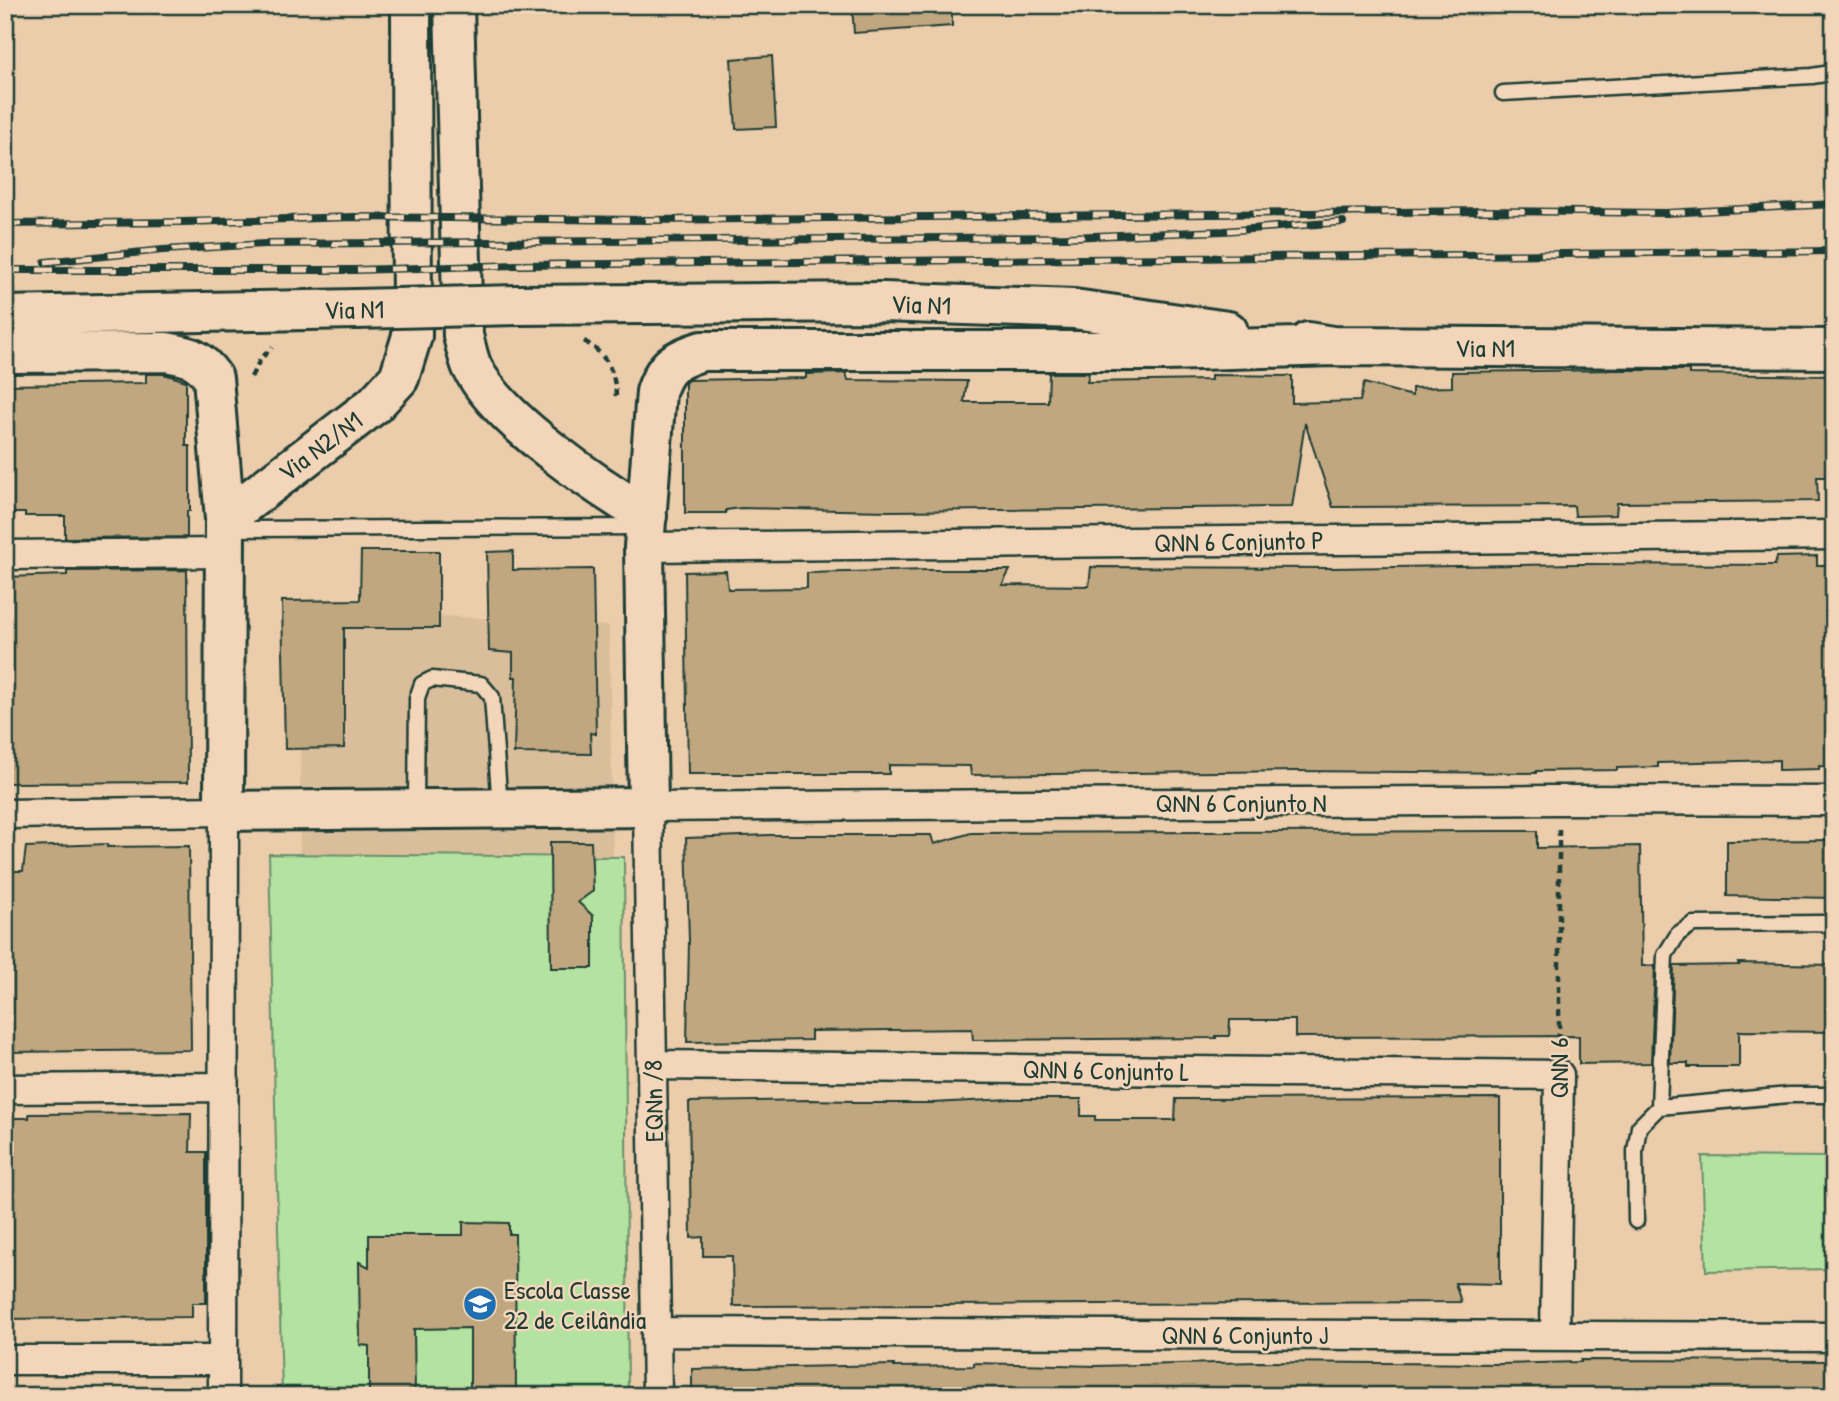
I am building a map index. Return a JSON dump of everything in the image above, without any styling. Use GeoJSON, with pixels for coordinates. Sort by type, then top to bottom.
{"type":"FeatureCollection","features":[{"type":"Feature","properties":{"kind":"street","name":"Via N2/N1"},"geometry":{"type":"LineString","coordinates":[[224,534],[374,405],[399,378],[412,336],[411,5]]}},
{"type":"Feature","properties":{"kind":"street"},"geometry":{"type":"LineString","coordinates":[[454,5],[463,336],[472,368],[499,404],[646,530]]}},
{"type":"Feature","properties":{"kind":"street","name":"Via N1"},"geometry":{"type":"LineString","coordinates":[[5,316],[517,305],[883,302],[1074,309],[1333,346],[1834,349]]}},
{"type":"Feature","properties":{"kind":"street"},"geometry":{"type":"LineString","coordinates":[[5,814],[648,807],[646,530],[656,392],[662,372],[681,358],[702,351],[1166,351],[1333,346]]}},
{"type":"Feature","properties":{"kind":"street"},"geometry":{"type":"LineString","coordinates":[[5,353],[166,352],[188,356],[204,364],[213,378],[224,534],[223,1396]]}},
{"type":"Feature","properties":{"kind":"street","name":"QNN 6 Conjunto P"},"geometry":{"type":"LineString","coordinates":[[646,530],[1834,535]]}},
{"type":"Feature","properties":{"kind":"street"},"geometry":{"type":"LineString","coordinates":[[5,555],[224,534]]}},
{"type":"Feature","properties":{"kind":"street","name":"QNN 6 Conjunto N"},"geometry":{"type":"LineString","coordinates":[[648,807],[1559,800],[1834,801]]}},
{"type":"Feature","properties":{"kind":"street","name":"EQNn /8"},"geometry":{"type":"LineString","coordinates":[[648,807],[657,1396]]}},
{"type":"Feature","properties":{"kind":"street","name":"QNN 6 Conjunto L"},"geometry":{"type":"LineString","coordinates":[[652,1065],[1559,1075]]}},
{"type":"Feature","properties":{"kind":"street","name":"QNN 6"},"geometry":{"type":"LineString","coordinates":[[1555,1336],[1559,1075]]}},
{"type":"Feature","properties":{"kind":"street"},"geometry":{"type":"LineString","coordinates":[[5,1089],[223,1087]]}},
{"type":"Feature","properties":{"kind":"street","name":"QNN 6 Conjunto J"},"geometry":{"type":"LineString","coordinates":[[656,1332],[1834,1337]]}},
{"type":"Feature","properties":{"kind":"street"},"geometry":{"type":"LineString","coordinates":[[5,1360],[222,1360]]}},
{"type":"Feature","properties":{"kind":"lane"},"geometry":{"type":"LineString","coordinates":[[1503,93],[1812,76],[1832,74],[1834,71]]}},
{"type":"Feature","properties":{"kind":"lane"},"geometry":{"type":"LineString","coordinates":[[224,534],[646,530]]}},
{"type":"Feature","properties":{"kind":"lane"},"geometry":{"type":"LineString","coordinates":[[416,809],[417,698],[422,684],[432,678],[481,684],[492,697],[500,809]]}},
{"type":"Feature","properties":{"kind":"lane"},"geometry":{"type":"LineString","coordinates":[[1659,1107],[1665,955],[1678,934],[1693,923],[1823,923],[1834,929]]}},
{"type":"Feature","properties":{"kind":"lane"},"geometry":{"type":"LineString","coordinates":[[1636,1221],[1635,1151],[1639,1127],[1659,1107],[1789,1095],[1834,1095]]}},
{"type":"Feature","properties":{"kind":"path"},"geometry":{"type":"LineString","coordinates":[[578,338],[599,352],[612,368],[616,383],[616,408]]}},
{"type":"Feature","properties":{"kind":"path"},"geometry":{"type":"LineString","coordinates":[[250,385],[251,376],[260,360],[278,343]]}},
{"type":"Feature","properties":{"kind":"path","name":"QNN 6"},"geometry":{"type":"LineString","coordinates":[[1559,800],[1559,1075]]}},
{"type":"Feature","properties":{"kind":"shaded area"},"geometry":{"type":"Polygon","coordinates":[[[301,607],[609,626],[615,978],[297,1396],[301,607]]]}},
{"type":"Feature","properties":{"kind":"green space"},"geometry":{"type":"Polygon","coordinates":[[[269,854],[624,857],[628,1396],[282,1396],[269,854]]]}},
{"type":"Feature","properties":{"kind":"green space"},"geometry":{"type":"Polygon","coordinates":[[[1702,1156],[1834,1157],[1834,1269],[1706,1271],[1702,1156]]]}},
{"type":"Feature","properties":{"kind":"building"},"geometry":{"type":"Polygon","coordinates":[[[852,5],[952,5],[952,26],[854,33],[852,5]]]}},
{"type":"Feature","properties":{"kind":"building"},"geometry":{"type":"Polygon","coordinates":[[[772,56],[776,127],[736,129],[731,59],[772,56]]]}},
{"type":"Feature","properties":{"kind":"building"},"geometry":{"type":"Polygon","coordinates":[[[1620,370],[1834,376],[1834,477],[1817,477],[1818,501],[1617,503],[1616,515],[1575,516],[1574,506],[1333,507],[1305,423],[1292,507],[889,511],[741,508],[726,510],[726,513],[685,513],[685,383],[688,380],[806,378],[806,374],[846,373],[848,380],[967,381],[964,402],[1048,402],[1049,373],[1089,373],[1087,382],[1211,380],[1211,375],[1292,376],[1292,403],[1360,401],[1364,383],[1412,396],[1412,388],[1452,387],[1452,372],[1620,370]]]}},
{"type":"Feature","properties":{"kind":"building"},"geometry":{"type":"Polygon","coordinates":[[[146,374],[164,374],[186,381],[186,446],[190,446],[190,511],[187,511],[187,537],[65,538],[65,516],[5,513],[5,385],[146,383],[146,374]]]}},
{"type":"Feature","properties":{"kind":"building"},"geometry":{"type":"Polygon","coordinates":[[[361,551],[439,551],[439,628],[344,628],[344,748],[285,749],[282,601],[360,600],[361,551]]]}},
{"type":"Feature","properties":{"kind":"building"},"geometry":{"type":"Polygon","coordinates":[[[513,551],[513,570],[593,569],[596,734],[590,733],[591,754],[514,753],[516,677],[513,677],[513,653],[489,651],[487,552],[513,551]]]}},
{"type":"Feature","properties":{"kind":"building"},"geometry":{"type":"Polygon","coordinates":[[[1817,556],[1817,565],[1834,565],[1834,767],[1779,770],[1779,760],[1658,763],[1658,767],[1536,773],[1294,771],[971,775],[970,766],[889,765],[889,774],[688,774],[685,572],[726,571],[728,589],[807,588],[807,573],[929,570],[1010,570],[1002,585],[1089,586],[1091,567],[1775,565],[1777,557],[1817,556]]]}},
{"type":"Feature","properties":{"kind":"building"},"geometry":{"type":"Polygon","coordinates":[[[187,570],[188,782],[5,783],[5,577],[67,575],[67,571],[187,570]]]}},
{"type":"Feature","properties":{"kind":"building"},"geometry":{"type":"Polygon","coordinates":[[[1537,831],[1537,848],[1640,846],[1642,966],[1655,966],[1651,1063],[1579,1064],[1579,1036],[1295,1037],[1295,1020],[1230,1020],[1229,1036],[1216,1038],[973,1040],[972,1029],[811,1031],[811,1040],[687,1042],[689,940],[686,838],[931,835],[934,844],[971,833],[1537,831]]]}},
{"type":"Feature","properties":{"kind":"building"},"geometry":{"type":"Polygon","coordinates":[[[1834,840],[1834,898],[1727,896],[1727,841],[1834,840]]]}},
{"type":"Feature","properties":{"kind":"building"},"geometry":{"type":"Polygon","coordinates":[[[550,842],[591,842],[593,891],[578,902],[593,916],[593,968],[551,968],[550,842]]]}},
{"type":"Feature","properties":{"kind":"building"},"geometry":{"type":"Polygon","coordinates":[[[108,844],[107,847],[189,846],[191,1050],[5,1052],[5,871],[23,871],[26,847],[108,844]]]}},
{"type":"Feature","properties":{"kind":"building"},"geometry":{"type":"Polygon","coordinates":[[[1738,963],[1833,965],[1832,1032],[1739,1031],[1739,1067],[1688,1067],[1688,1063],[1670,1063],[1674,966],[1739,965],[1738,963]]]}},
{"type":"Feature","properties":{"kind":"building"},"geometry":{"type":"Polygon","coordinates":[[[1500,1098],[1500,1284],[1455,1283],[1461,1302],[733,1306],[732,1256],[703,1256],[703,1237],[691,1238],[689,1102],[811,1100],[932,1103],[1081,1099],[1081,1116],[1095,1116],[1095,1120],[1175,1120],[1176,1099],[1500,1098]]]}},
{"type":"Feature","properties":{"kind":"building"},"geometry":{"type":"Polygon","coordinates":[[[191,1113],[190,1152],[206,1152],[206,1303],[192,1303],[192,1317],[5,1319],[5,1118],[29,1118],[29,1114],[191,1113]]]}},
{"type":"Feature","properties":{"kind":"building"},"geometry":{"type":"Polygon","coordinates":[[[463,1222],[509,1223],[509,1234],[515,1234],[516,1396],[470,1396],[470,1328],[414,1329],[415,1396],[369,1396],[369,1346],[360,1345],[359,1262],[369,1267],[369,1235],[463,1235],[463,1222]]]}},
{"type":"Feature","properties":{"kind":"building"},"geometry":{"type":"Polygon","coordinates":[[[1581,1360],[1834,1361],[1834,1396],[692,1396],[692,1369],[974,1366],[974,1363],[1096,1366],[1258,1362],[1500,1364],[1581,1360]]]}},
{"type":"Feature","properties":{"kind":"railway"},"geometry":{"type":"LineString","coordinates":[[5,224],[354,217],[647,220],[1486,211],[1666,213],[1834,204]]}},
{"type":"Feature","properties":{"kind":"railway"},"geometry":{"type":"LineString","coordinates":[[45,262],[163,250],[265,244],[1067,237],[1224,231],[1343,222]]}},
{"type":"Feature","properties":{"kind":"railway"},"geometry":{"type":"LineString","coordinates":[[5,270],[355,270],[517,265],[1834,251]]}},
{"type":"Feature","properties":{"kind":"place","name":"Escola Classe 22 de Ceilândia"},"geometry":{"type":"Point","coordinates":[480,1304]}}]}
